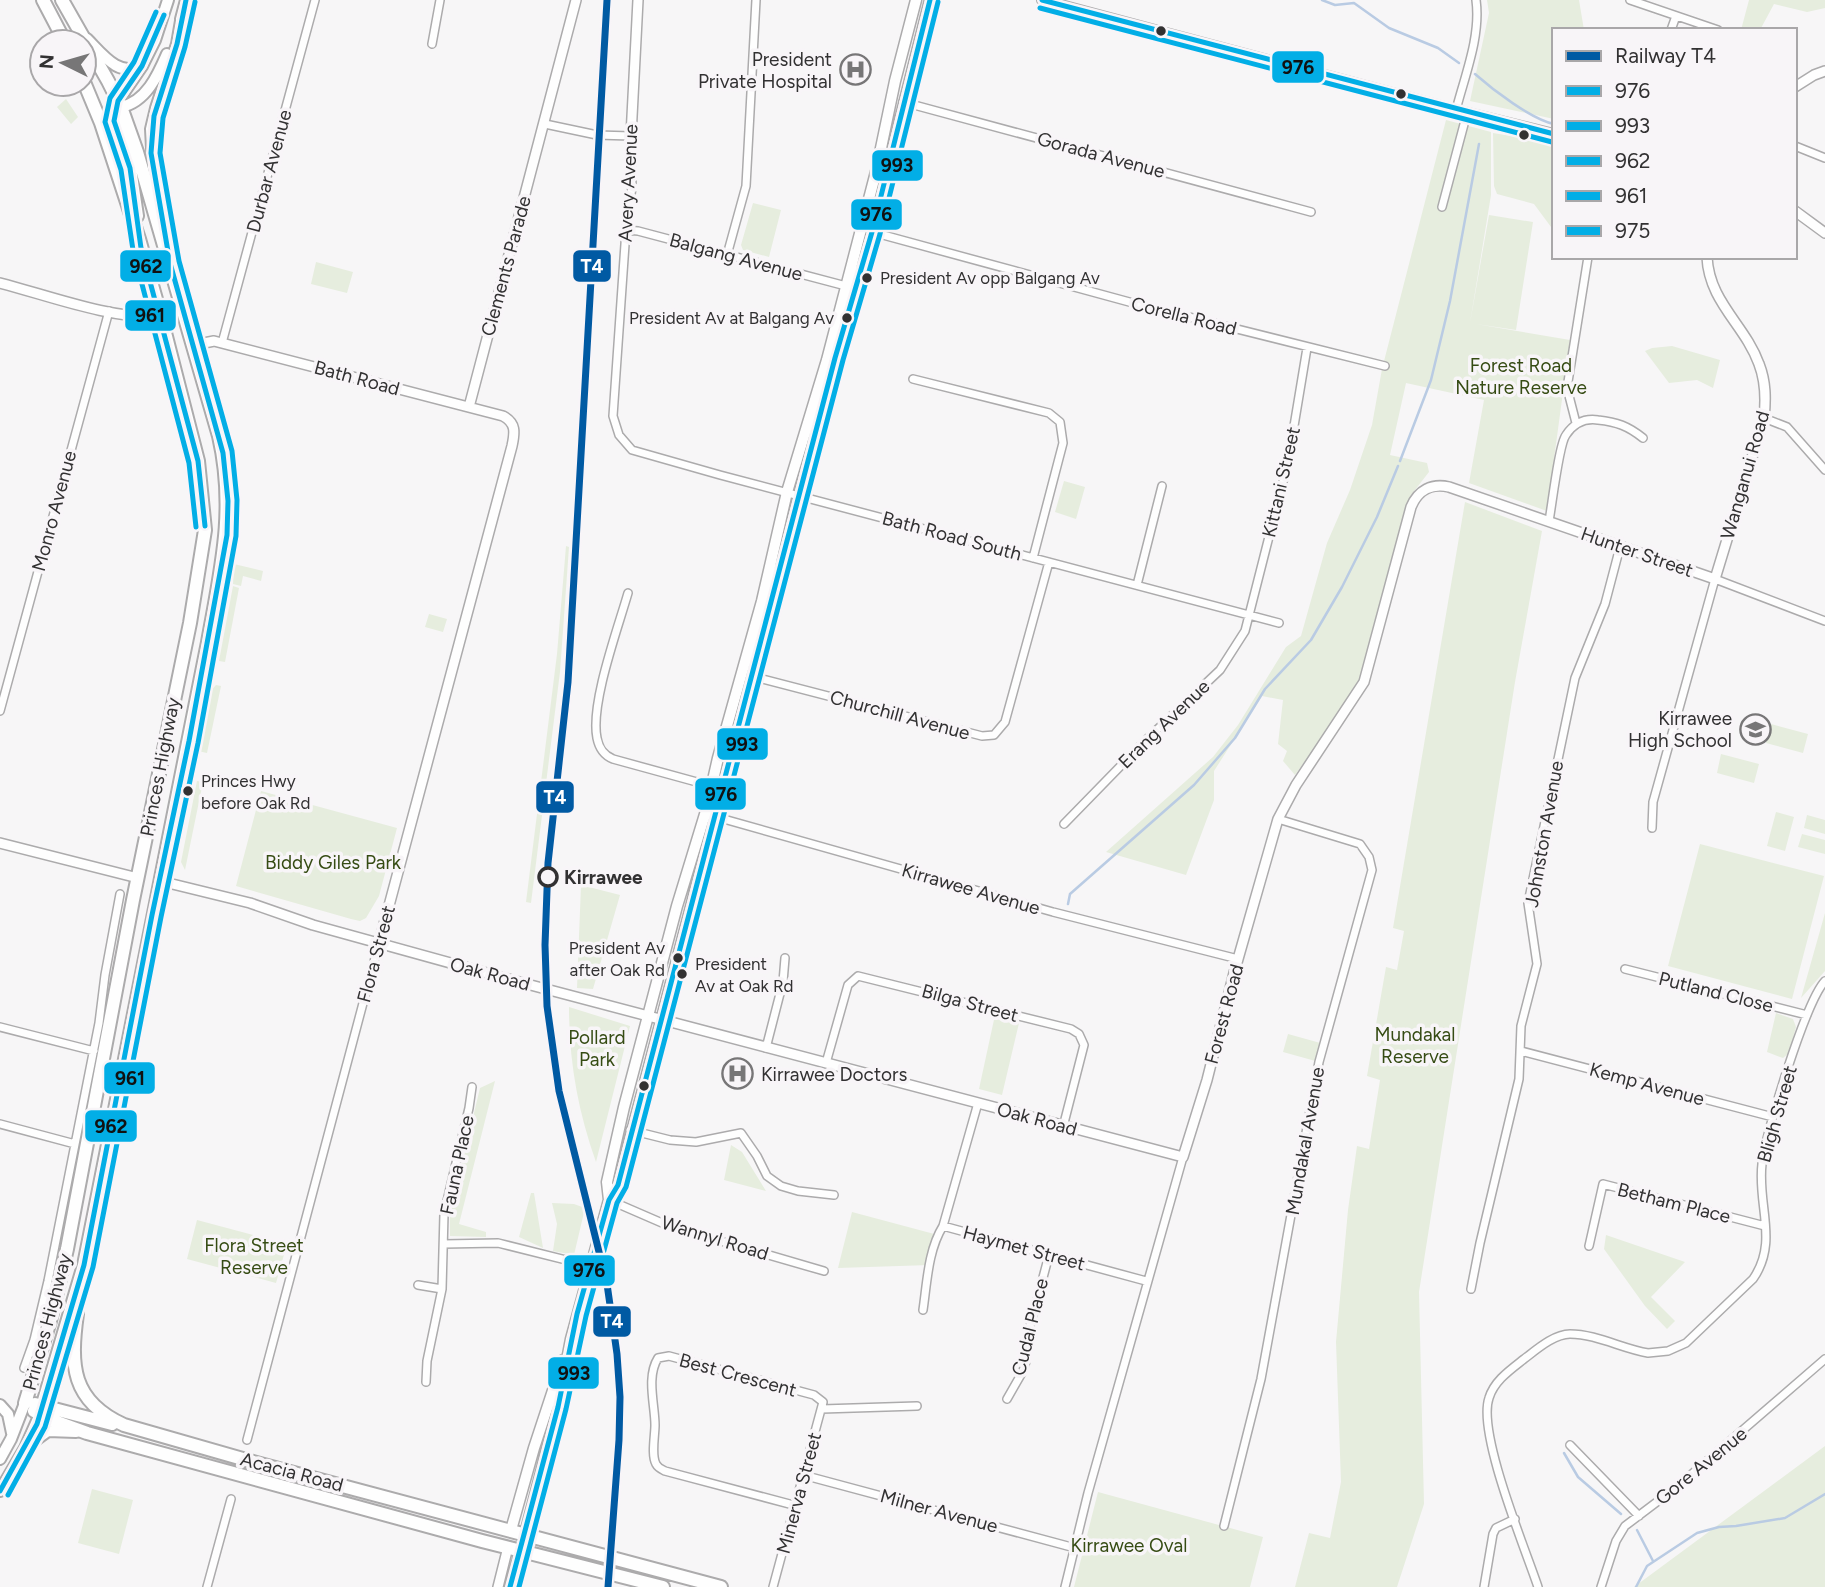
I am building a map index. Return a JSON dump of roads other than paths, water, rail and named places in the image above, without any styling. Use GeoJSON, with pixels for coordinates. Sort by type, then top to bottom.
{"type":"FeatureCollection","features":[{"type":"Feature","properties":{"kind":"highway"},"geometry":{"type":"LineString","coordinates":[[43,0],[58,28]]}},
{"type":"Feature","properties":{"kind":"highway","name":"Princes Highway"},"geometry":{"type":"LineString","coordinates":[[62,0],[79,28]]}},
{"type":"Feature","properties":{"kind":"highway","name":"Princes Highway"},"geometry":{"type":"LineString","coordinates":[[42,1410],[85,1265],[208,642],[228,522],[223,453],[194,345],[141,163],[98,64]]}},
{"type":"Feature","properties":{"kind":"highway","name":"Princes Highway"},"geometry":{"type":"LineString","coordinates":[[25,1403],[50,1321],[67,1250],[190,623],[205,530],[198,461],[161,317],[139,239],[91,98]]}},
{"type":"Feature","properties":{"kind":"highway"},"geometry":{"type":"LineString","coordinates":[[97,98],[118,105],[114,121],[130,168],[139,239]]}},
{"type":"Feature","properties":{"kind":"highway","name":"Oak Road"},"geometry":{"type":"LineString","coordinates":[[138,878],[160,881]]}},
{"type":"Feature","properties":{"kind":"highway","name":"Acacia Road"},"geometry":{"type":"LineString","coordinates":[[85,1265],[73,1345],[76,1378],[85,1395],[99,1410],[115,1421],[139,1431],[722,1587]]}},
{"type":"Feature","properties":{"kind":"highway"},"geometry":{"type":"LineString","coordinates":[[25,1403],[42,1410],[139,1431]]}},
{"type":"Feature","properties":{"kind":"highway","name":"Acacia Road"},"geometry":{"type":"LineString","coordinates":[[42,1410],[88,1433],[663,1587]]}},
{"type":"Feature","properties":{"kind":"highway"},"geometry":{"type":"LineString","coordinates":[[511,1530],[514,1549]]}},
{"type":"Feature","properties":{"kind":"highway"},"geometry":{"type":"LineString","coordinates":[[514,1549],[525,1534]]}},
{"type":"Feature","properties":{"kind":"main road"},"geometry":{"type":"LineString","coordinates":[[118,105],[142,66],[162,23],[168,0]]}},
{"type":"Feature","properties":{"kind":"main road"},"geometry":{"type":"LineString","coordinates":[[170,263],[153,167],[151,137],[153,116],[177,44],[186,0]]}},
{"type":"Feature","properties":{"kind":"main road"},"geometry":{"type":"LineString","coordinates":[[609,1200],[607,1182],[648,1014],[677,906],[722,789],[793,493],[876,172],[916,0]]}},
{"type":"Feature","properties":{"kind":"main road"},"geometry":{"type":"LineString","coordinates":[[525,1534],[558,1407],[571,1339],[609,1200],[618,1185],[711,814],[711,786],[793,493],[872,232],[930,0]]}},
{"type":"Feature","properties":{"kind":"main road"},"geometry":{"type":"LineString","coordinates":[[118,105],[134,102],[152,83],[163,64],[182,15]]}},
{"type":"Feature","properties":{"kind":"main road"},"geometry":{"type":"LineString","coordinates":[[98,49],[119,68],[132,70],[142,66]]}},
{"type":"Feature","properties":{"kind":"main road","name":"Gorada Avenue"},"geometry":{"type":"LineString","coordinates":[[892,98],[903,102]]}},
{"type":"Feature","properties":{"kind":"main road","name":"Corella Road"},"geometry":{"type":"LineString","coordinates":[[861,228],[872,232]]}},
{"type":"Feature","properties":{"kind":"main road"},"geometry":{"type":"LineString","coordinates":[[511,1530],[534,1448],[571,1339]]}},
{"type":"Feature","properties":{"kind":"main road"},"geometry":{"type":"LineString","coordinates":[[0,1459],[25,1403]]}},
{"type":"Feature","properties":{"kind":"main road"},"geometry":{"type":"LineString","coordinates":[[0,1405],[8,1414],[11,1439]]}},
{"type":"Feature","properties":{"kind":"main road"},"geometry":{"type":"LineString","coordinates":[[0,1491],[25,1448],[42,1410]]}},
{"type":"Feature","properties":{"kind":"main road"},"geometry":{"type":"LineString","coordinates":[[25,1448],[48,1431],[88,1433]]}},
{"type":"Feature","properties":{"kind":"street","name":"Durbar Avenue"},"geometry":{"type":"LineString","coordinates":[[222,343],[315,0]]}},
{"type":"Feature","properties":{"kind":"street"},"geometry":{"type":"LineString","coordinates":[[432,44],[440,0]]}},
{"type":"Feature","properties":{"kind":"street","name":"Clements Parade"},"geometry":{"type":"LineString","coordinates":[[469,407],[576,0]]}},
{"type":"Feature","properties":{"kind":"street","name":"Avery Avenue"},"geometry":{"type":"LineString","coordinates":[[627,446],[619,435],[613,416],[626,230],[632,187],[631,136],[638,0]]}},
{"type":"Feature","properties":{"kind":"street"},"geometry":{"type":"LineString","coordinates":[[727,255],[746,186],[756,0]]}},
{"type":"Feature","properties":{"kind":"street"},"geometry":{"type":"LineString","coordinates":[[1042,0],[1552,134]]}},
{"type":"Feature","properties":{"kind":"street"},"geometry":{"type":"LineString","coordinates":[[1455,110],[1473,43],[1478,12],[1476,0]]}},
{"type":"Feature","properties":{"kind":"street"},"geometry":{"type":"LineString","coordinates":[[1630,1],[1712,28]]}},
{"type":"Feature","properties":{"kind":"street"},"geometry":{"type":"LineString","coordinates":[[1672,28],[1676,16]]}},
{"type":"Feature","properties":{"kind":"street"},"geometry":{"type":"LineString","coordinates":[[1798,81],[1825,71]]}},
{"type":"Feature","properties":{"kind":"street","name":"Gorada Avenue"},"geometry":{"type":"LineString","coordinates":[[903,102],[1311,212]]}},
{"type":"Feature","properties":{"kind":"street"},"geometry":{"type":"LineString","coordinates":[[1442,207],[1468,113]]}},
{"type":"Feature","properties":{"kind":"street"},"geometry":{"type":"LineString","coordinates":[[545,124],[586,133],[631,136]]}},
{"type":"Feature","properties":{"kind":"street"},"geometry":{"type":"LineString","coordinates":[[1797,147],[1825,158]]}},
{"type":"Feature","properties":{"kind":"street"},"geometry":{"type":"LineString","coordinates":[[1797,212],[1825,233]]}},
{"type":"Feature","properties":{"kind":"street","name":"Balgang Avenue"},"geometry":{"type":"LineString","coordinates":[[626,230],[846,286]]}},
{"type":"Feature","properties":{"kind":"street","name":"Corella Road"},"geometry":{"type":"LineString","coordinates":[[872,232],[1307,348],[1385,366]]}},
{"type":"Feature","properties":{"kind":"street"},"geometry":{"type":"LineString","coordinates":[[1576,423],[1567,387],[1588,259]]}},
{"type":"Feature","properties":{"kind":"street","name":"Wanganui Road"},"geometry":{"type":"LineString","coordinates":[[1707,259],[1709,277],[1716,294],[1748,342],[1759,363],[1764,383],[1764,418],[1715,579]]}},
{"type":"Feature","properties":{"kind":"street"},"geometry":{"type":"LineString","coordinates":[[0,283],[109,311],[161,317]]}},
{"type":"Feature","properties":{"kind":"street","name":"Monro Avenue"},"geometry":{"type":"LineString","coordinates":[[0,711],[109,311]]}},
{"type":"Feature","properties":{"kind":"street","name":"Bath Road"},"geometry":{"type":"LineString","coordinates":[[194,345],[211,341],[222,343],[469,407],[503,416],[514,428]]}},
{"type":"Feature","properties":{"kind":"street","name":"Kittani Street"},"geometry":{"type":"LineString","coordinates":[[1250,615],[1288,462],[1307,348]]}},
{"type":"Feature","properties":{"kind":"street"},"geometry":{"type":"LineString","coordinates":[[913,379],[1049,413],[1060,422],[1063,443],[1033,558]]}},
{"type":"Feature","properties":{"kind":"street"},"geometry":{"type":"LineString","coordinates":[[1549,521],[1563,437],[1576,423],[1590,418],[1613,421],[1627,426],[1643,438]]}},
{"type":"Feature","properties":{"kind":"street"},"geometry":{"type":"LineString","coordinates":[[1764,418],[1787,427],[1825,470]]}},
{"type":"Feature","properties":{"kind":"street","name":"Flora Street"},"geometry":{"type":"LineString","coordinates":[[247,1440],[512,446],[514,428]]}},
{"type":"Feature","properties":{"kind":"street","name":"Bath Road South"},"geometry":{"type":"LineString","coordinates":[[627,446],[632,450],[709,472],[1279,623]]}},
{"type":"Feature","properties":{"kind":"street"},"geometry":{"type":"LineString","coordinates":[[1137,585],[1162,486]]}},
{"type":"Feature","properties":{"kind":"street","name":"Forest Road"},"geometry":{"type":"LineString","coordinates":[[1065,1587],[1146,1281],[1207,1080],[1278,819],[1296,785],[1364,682],[1413,501],[1419,493],[1431,486],[1449,487]]}},
{"type":"Feature","properties":{"kind":"street","name":"Hunter Street"},"geometry":{"type":"LineString","coordinates":[[1449,487],[1715,579],[1825,621]]}},
{"type":"Feature","properties":{"kind":"street","name":"Johnston Avenue"},"geometry":{"type":"LineString","coordinates":[[1471,1289],[1519,1079],[1521,1026],[1537,964],[1528,902],[1575,678],[1605,604],[1620,547]]}},
{"type":"Feature","properties":{"kind":"street","name":"Churchill Avenue"},"geometry":{"type":"LineString","coordinates":[[751,676],[982,736],[995,735],[1005,722],[1049,562]]}},
{"type":"Feature","properties":{"kind":"street"},"geometry":{"type":"LineString","coordinates":[[1652,828],[1653,802],[1715,579]]}},
{"type":"Feature","properties":{"kind":"street"},"geometry":{"type":"LineString","coordinates":[[628,593],[599,702],[596,733],[599,746],[612,760],[722,789]]}},
{"type":"Feature","properties":{"kind":"street","name":"Erang Avenue"},"geometry":{"type":"LineString","coordinates":[[1064,824],[1224,665],[1245,631],[1250,615]]}},
{"type":"Feature","properties":{"kind":"street","name":"Kirrawee Avenue"},"geometry":{"type":"LineString","coordinates":[[711,814],[1053,912],[1238,959]]}},
{"type":"Feature","properties":{"kind":"street","name":"Mundakal Avenue"},"geometry":{"type":"LineString","coordinates":[[1224,1526],[1261,1379],[1319,1062],[1372,870],[1369,857],[1360,844],[1278,819]]}},
{"type":"Feature","properties":{"kind":"street","name":"Oak Road"},"geometry":{"type":"LineString","coordinates":[[0,843],[138,878]]}},
{"type":"Feature","properties":{"kind":"street","name":"Oak Road"},"geometry":{"type":"LineString","coordinates":[[160,881],[766,1048],[1183,1157]]}},
{"type":"Feature","properties":{"kind":"street","name":"Princes Highway"},"geometry":{"type":"LineString","coordinates":[[24,1368],[34,1340],[48,1281],[94,1051],[120,894]]}},
{"type":"Feature","properties":{"kind":"street"},"geometry":{"type":"LineString","coordinates":[[766,1048],[783,982],[785,958]]}},
{"type":"Feature","properties":{"kind":"street","name":"Putland Close"},"geometry":{"type":"LineString","coordinates":[[1625,969],[1807,1015]]}},
{"type":"Feature","properties":{"kind":"street","name":"Bilga Street"},"geometry":{"type":"LineString","coordinates":[[826,1063],[848,985],[858,976],[1035,1020],[1075,1031],[1083,1040],[1084,1049],[1063,1127]]}},
{"type":"Feature","properties":{"kind":"street","name":"Bligh Street"},"geometry":{"type":"LineString","coordinates":[[1538,1587],[1488,1434],[1487,1401],[1506,1373],[1531,1354],[1565,1335],[1581,1336],[1648,1353],[1679,1348],[1753,1279],[1767,1252],[1761,1166],[1773,1117],[1807,1015],[1815,993],[1825,981]]}},
{"type":"Feature","properties":{"kind":"street"},"geometry":{"type":"LineString","coordinates":[[0,1027],[94,1051]]}},
{"type":"Feature","properties":{"kind":"street","name":"Kemp Avenue"},"geometry":{"type":"LineString","coordinates":[[1521,1051],[1773,1117]]}},
{"type":"Feature","properties":{"kind":"street","name":"Fauna Place"},"geometry":{"type":"LineString","coordinates":[[426,1382],[427,1361],[442,1289],[444,1214],[472,1087]]}},
{"type":"Feature","properties":{"kind":"street","name":"Haymet Street"},"geometry":{"type":"LineString","coordinates":[[978,1104],[943,1226],[1146,1281]]}},
{"type":"Feature","properties":{"kind":"street"},"geometry":{"type":"LineString","coordinates":[[0,1124],[75,1144]]}},
{"type":"Feature","properties":{"kind":"street"},"geometry":{"type":"LineString","coordinates":[[630,1130],[670,1140],[696,1142],[741,1133],[767,1176],[781,1186],[834,1195]]}},
{"type":"Feature","properties":{"kind":"street","name":"Betham Place"},"geometry":{"type":"LineString","coordinates":[[1589,1246],[1603,1184],[1765,1226]]}},
{"type":"Feature","properties":{"kind":"street","name":"Wannyl Road"},"geometry":{"type":"LineString","coordinates":[[609,1200],[669,1226],[824,1271]]}},
{"type":"Feature","properties":{"kind":"street"},"geometry":{"type":"LineString","coordinates":[[923,1310],[930,1265],[943,1226]]}},
{"type":"Feature","properties":{"kind":"street","name":"Fauna Place"},"geometry":{"type":"LineString","coordinates":[[444,1244],[498,1244],[590,1266]]}},
{"type":"Feature","properties":{"kind":"street","name":"Cudal Place"},"geometry":{"type":"LineString","coordinates":[[1007,1399],[1026,1361],[1026,1341],[1049,1255]]}},
{"type":"Feature","properties":{"kind":"street"},"geometry":{"type":"LineString","coordinates":[[418,1285],[442,1289]]}},
{"type":"Feature","properties":{"kind":"street","name":"Best Crescent"},"geometry":{"type":"LineString","coordinates":[[797,1506],[657,1467],[652,1395],[654,1364],[661,1356],[668,1356],[821,1399]]}},
{"type":"Feature","properties":{"kind":"street","name":"Gore Avenue"},"geometry":{"type":"LineString","coordinates":[[1601,1587],[1620,1533],[1748,1428],[1825,1359]]}},
{"type":"Feature","properties":{"kind":"street","name":"Minerva Street"},"geometry":{"type":"LineString","coordinates":[[773,1587],[822,1409],[821,1399]]}},
{"type":"Feature","properties":{"kind":"street"},"geometry":{"type":"LineString","coordinates":[[822,1409],[917,1406]]}},
{"type":"Feature","properties":{"kind":"street"},"geometry":{"type":"LineString","coordinates":[[1570,1445],[1639,1516]]}},
{"type":"Feature","properties":{"kind":"street","name":"Milner Avenue"},"geometry":{"type":"LineString","coordinates":[[803,1475],[1075,1548]]}},
{"type":"Feature","properties":{"kind":"street"},"geometry":{"type":"LineString","coordinates":[[207,1587],[232,1499]]}},
{"type":"Feature","properties":{"kind":"street"},"geometry":{"type":"LineString","coordinates":[[1484,1587],[1493,1534],[1496,1528],[1515,1519]]}},
{"type":"Feature","properties":{"kind":"street"},"geometry":{"type":"LineString","coordinates":[[498,1587],[514,1549]]}},
{"type":"Feature","properties":{"kind":"street"},"geometry":{"type":"LineString","coordinates":[[510,1587],[514,1549]]}},
{"type":"Feature","properties":{"kind":"waterway"},"geometry":{"type":"LineString","coordinates":[[1322,0],[1335,5],[1354,3],[1389,28],[1438,48],[1459,63]]}},
{"type":"Feature","properties":{"kind":"waterway"},"geometry":{"type":"LineString","coordinates":[[1475,74],[1502,96],[1552,123]]}},
{"type":"Feature","properties":{"kind":"waterway"},"geometry":{"type":"LineString","coordinates":[[1400,461],[1431,380],[1450,301],[1479,144]]}},
{"type":"Feature","properties":{"kind":"waterway"},"geometry":{"type":"LineString","coordinates":[[1068,904],[1070,894],[1194,785],[1235,738],[1265,689],[1311,640],[1342,587],[1377,517],[1398,466]]}},
{"type":"Feature","properties":{"kind":"waterway"},"geometry":{"type":"LineString","coordinates":[[1564,1453],[1578,1477],[1621,1514]]}},
{"type":"Feature","properties":{"kind":"waterway"},"geometry":{"type":"LineString","coordinates":[[1636,1587],[1647,1566],[1697,1533],[1719,1527],[1785,1518],[1825,1494]]}},
{"type":"Feature","properties":{"kind":"waterway"},"geometry":{"type":"LineString","coordinates":[[1637,1530],[1653,1561]]}},
{"type":"Feature","properties":{"kind":"rail line","name":"T4"},"geometry":{"type":"LineString","coordinates":[[607,0],[568,682],[548,863],[545,945],[547,1006],[559,1091],[607,1284],[617,1354],[619,1440],[608,1587]]}},
{"type":"Feature","properties":{"kind":"place","name":"President Private Hospital"},"geometry":{"type":"Point","coordinates":[855,70]}},
{"type":"Feature","properties":{"kind":"place","name":"President Av opp Balgang Av"},"geometry":{"type":"Point","coordinates":[867,278]}},
{"type":"Feature","properties":{"kind":"place","name":"President Av at Balgang Av"},"geometry":{"type":"Point","coordinates":[847,318]}},
{"type":"Feature","properties":{"kind":"place","name":"Kirrawee High School"},"geometry":{"type":"Point","coordinates":[1755,729]}},
{"type":"Feature","properties":{"kind":"place","name":"Princes Hwy before Oak Rd"},"geometry":{"type":"Point","coordinates":[188,791]}},
{"type":"Feature","properties":{"kind":"place","name":"Kirrawee"},"geometry":{"type":"Point","coordinates":[548,877]}},
{"type":"Feature","properties":{"kind":"place","name":"President Av after Oak Rd"},"geometry":{"type":"Point","coordinates":[678,958]}},
{"type":"Feature","properties":{"kind":"place","name":"President Av at Oak Rd"},"geometry":{"type":"Point","coordinates":[682,974]}},
{"type":"Feature","properties":{"kind":"place","name":"Kirrawee Doctors"},"geometry":{"type":"Point","coordinates":[738,1074]}},
{"type":"Feature","properties":{"kind":"park label","name":"Forest Road Nature Reserve"},"geometry":{"type":"Point","coordinates":[1521,376]}},
{"type":"Feature","properties":{"kind":"park label","name":"Biddy Giles Park"},"geometry":{"type":"Point","coordinates":[333,862]}},
{"type":"Feature","properties":{"kind":"park label","name":"Mundakal Reserve"},"geometry":{"type":"Point","coordinates":[1415,1045]}},
{"type":"Feature","properties":{"kind":"park label","name":"Pollard Park"},"geometry":{"type":"Point","coordinates":[597,1048]}},
{"type":"Feature","properties":{"kind":"park label","name":"Flora Street Reserve"},"geometry":{"type":"Point","coordinates":[254,1256]}},
{"type":"Feature","properties":{"kind":"park label","name":"Kirrawee Oval"},"geometry":{"type":"Point","coordinates":[1129,1545]}}]}
